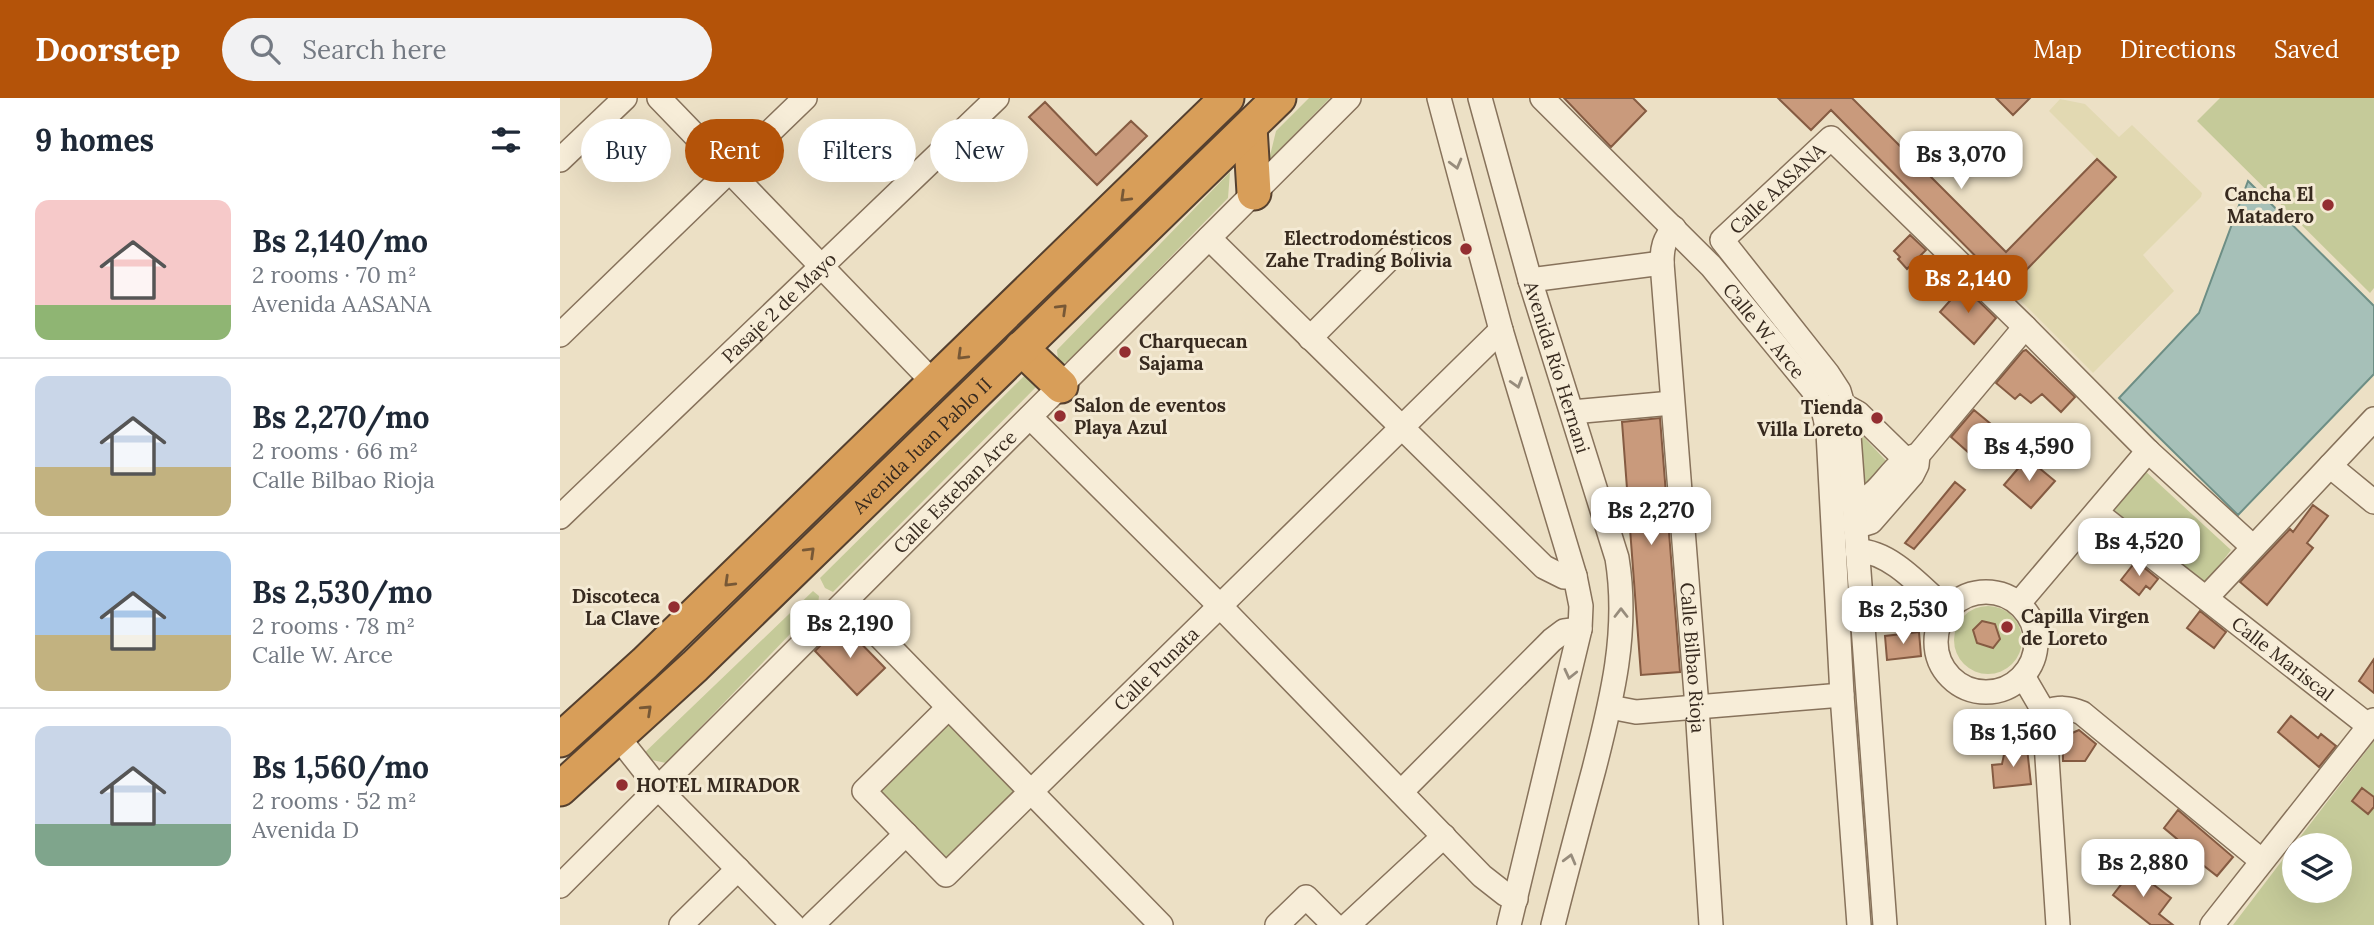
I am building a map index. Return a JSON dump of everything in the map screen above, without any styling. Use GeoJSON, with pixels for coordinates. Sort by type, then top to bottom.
{"type":"FeatureCollection","features":[{"type":"Feature","properties":{"kind":"highway","name":"Avenida Juan Pablo II"},"geometry":{"type":"LineString","coordinates":[[565,727],[645,663],[1227,98]]}},
{"type":"Feature","properties":{"kind":"highway","name":"Avenida Juan Pablo II"},"geometry":{"type":"LineString","coordinates":[[560,789],[695,666],[1279,98]]}},
{"type":"Feature","properties":{"kind":"highway"},"geometry":{"type":"LineString","coordinates":[[1250,127],[1254,193]]}},
{"type":"Feature","properties":{"kind":"highway"},"geometry":{"type":"LineString","coordinates":[[1021,348],[1061,386]]}},
{"type":"Feature","properties":{"kind":"street"},"geometry":{"type":"LineString","coordinates":[[560,160],[625,98]]}},
{"type":"Feature","properties":{"kind":"street"},"geometry":{"type":"LineString","coordinates":[[659,98],[685,125]]}},
{"type":"Feature","properties":{"kind":"street"},"geometry":{"type":"LineString","coordinates":[[783,119],[805,98]]}},
{"type":"Feature","properties":{"kind":"street","name":"Pasaje 2 de Mayo"},"geometry":{"type":"LineString","coordinates":[[560,517],[997,98]]}},
{"type":"Feature","properties":{"kind":"street","name":"Calle Esteban Arce"},"geometry":{"type":"LineString","coordinates":[[560,886],[1349,98]]}},
{"type":"Feature","properties":{"kind":"street"},"geometry":{"type":"LineString","coordinates":[[1439,98],[1501,330],[1575,576],[1581,606],[1580,629],[1509,925]]}},
{"type":"Feature","properties":{"kind":"street","name":"Avenida Río Hernani"},"geometry":{"type":"LineString","coordinates":[[1480,98],[1530,280],[1616,558],[1621,583],[1619,653],[1610,707],[1557,924]]}},
{"type":"Feature","properties":{"kind":"street","name":"Calle W. Arce"},"geometry":{"type":"LineString","coordinates":[[1542,98],[1711,266],[1803,379],[1848,422],[1885,925]]}},
{"type":"Feature","properties":{"kind":"street","name":"Calle AASANA"},"geometry":{"type":"LineString","coordinates":[[1722,240],[1831,138],[2025,327]]}},
{"type":"Feature","properties":{"kind":"street"},"geometry":{"type":"LineString","coordinates":[[560,335],[719,182]]}},
{"type":"Feature","properties":{"kind":"street"},"geometry":{"type":"LineString","coordinates":[[740,182],[934,383]]}},
{"type":"Feature","properties":{"kind":"street","name":"Calle Bilbao Rioja"},"geometry":{"type":"LineString","coordinates":[[1674,228],[1666,237],[1662,264],[1697,706],[1711,925]]}},
{"type":"Feature","properties":{"kind":"street"},"geometry":{"type":"LineString","coordinates":[[1209,238],[1544,567],[1564,578],[1575,576]]}},
{"type":"Feature","properties":{"kind":"street","name":"Calle W. Arce"},"geometry":{"type":"LineString","coordinates":[[1722,240],[1839,391],[1828,432],[1842,695],[1859,925]]}},
{"type":"Feature","properties":{"kind":"street"},"geometry":{"type":"LineString","coordinates":[[1310,338],[1400,248]]}},
{"type":"Feature","properties":{"kind":"street"},"geometry":{"type":"LineString","coordinates":[[1530,280],[1662,264]]}},
{"type":"Feature","properties":{"kind":"street"},"geometry":{"type":"LineString","coordinates":[[1854,503],[1868,498],[1911,456],[2025,327],[2148,451],[2253,547]]}},
{"type":"Feature","properties":{"kind":"street","name":"Calle Punata"},"geometry":{"type":"LineString","coordinates":[[906,835],[946,875],[1501,330]]}},
{"type":"Feature","properties":{"kind":"street"},"geometry":{"type":"LineString","coordinates":[[1572,412],[1672,403]]}},
{"type":"Feature","properties":{"kind":"street"},"geometry":{"type":"LineString","coordinates":[[1833,408],[1858,413],[1911,456],[1917,465],[1912,475],[1871,522],[1856,527]]}},
{"type":"Feature","properties":{"kind":"street"},"geometry":{"type":"LineString","coordinates":[[1030,417],[1220,606],[1493,886],[1516,898]]}},
{"type":"Feature","properties":{"kind":"street"},"geometry":{"type":"LineString","coordinates":[[2206,598],[2374,419]]}},
{"type":"Feature","properties":{"kind":"street"},"geometry":{"type":"LineString","coordinates":[[2019,603],[2148,451]]}},
{"type":"Feature","properties":{"kind":"street"},"geometry":{"type":"LineString","coordinates":[[2330,466],[2374,502]]}},
{"type":"Feature","properties":{"kind":"street","name":"Calle Mariscal"},"geometry":{"type":"LineString","coordinates":[[2097,513],[2372,723]]}},
{"type":"Feature","properties":{"kind":"street"},"geometry":{"type":"LineString","coordinates":[[1857,551],[1870,551],[1888,559],[1947,610]]}},
{"type":"Feature","properties":{"kind":"street"},"geometry":{"type":"LineString","coordinates":[[1986,591],[2004,594],[2019,603],[2031,619],[2036,638],[2033,658],[2023,676],[2015,683],[1995,691],[1973,690],[1953,680],[1940,662],[1936,641],[1941,619],[1947,610],[1961,598],[1986,591]]}},
{"type":"Feature","properties":{"kind":"street"},"geometry":{"type":"LineString","coordinates":[[846,602],[1161,925]]}},
{"type":"Feature","properties":{"kind":"street"},"geometry":{"type":"LineString","coordinates":[[1401,792],[1552,639],[1564,631],[1580,629]]}},
{"type":"Feature","properties":{"kind":"street"},"geometry":{"type":"LineString","coordinates":[[2023,676],[2044,712],[2058,925]]}},
{"type":"Feature","properties":{"kind":"street"},"geometry":{"type":"LineString","coordinates":[[1610,707],[1636,712],[1842,695]]}},
{"type":"Feature","properties":{"kind":"street"},"geometry":{"type":"LineString","coordinates":[[812,925],[906,835],[864,790],[948,708]]}},
{"type":"Feature","properties":{"kind":"street"},"geometry":{"type":"LineString","coordinates":[[2044,712],[2071,708],[2082,713],[2262,861]]}},
{"type":"Feature","properties":{"kind":"street"},"geometry":{"type":"LineString","coordinates":[[2212,925],[2372,723]]}},
{"type":"Feature","properties":{"kind":"street"},"geometry":{"type":"LineString","coordinates":[[618,737],[659,789],[793,925]]}},
{"type":"Feature","properties":{"kind":"street"},"geometry":{"type":"LineString","coordinates":[[1348,925],[1444,836]]}},
{"type":"Feature","properties":{"kind":"street"},"geometry":{"type":"LineString","coordinates":[[681,925],[738,869]]}},
{"type":"Feature","properties":{"kind":"street"},"geometry":{"type":"LineString","coordinates":[[1277,925],[1306,897],[1334,925]]}},
{"type":"Feature","properties":{"kind":"shaded area"},"geometry":{"type":"Polygon","coordinates":[[[2060,99],[2085,104],[2119,137],[2132,125],[2202,193],[2143,255],[2174,291],[2093,373],[1989,269],[2097,159],[2049,111],[2060,99]]]}},
{"type":"Feature","properties":{"kind":"green space"},"geometry":{"type":"Polygon","coordinates":[[[1309,98],[1330,98],[1269,160],[1276,131],[1309,98]]]}},
{"type":"Feature","properties":{"kind":"green space","name":"Cancha El Matadero"},"geometry":{"type":"Polygon","coordinates":[[[2220,98],[2374,98],[2374,288],[2370,293],[2197,121],[2220,98]]]}},
{"type":"Feature","properties":{"kind":"green space"},"geometry":{"type":"Polygon","coordinates":[[[1230,172],[1228,198],[1069,361],[1064,363],[1058,360],[1057,350],[1230,172]]]}},
{"type":"Feature","properties":{"kind":"green space"},"geometry":{"type":"Polygon","coordinates":[[[1026,374],[1039,384],[833,592],[825,588],[820,578],[1026,374]]]}},
{"type":"Feature","properties":{"kind":"green space"},"geometry":{"type":"Polygon","coordinates":[[[1857,430],[1890,465],[1863,496],[1857,430]]]}},
{"type":"Feature","properties":{"kind":"green space"},"geometry":{"type":"Polygon","coordinates":[[[2144,470],[2231,550],[2205,584],[2111,509],[2144,470]]]}},
{"type":"Feature","properties":{"kind":"green space"},"geometry":{"type":"Polygon","coordinates":[[[813,591],[819,596],[818,605],[666,763],[652,760],[643,762],[640,757],[813,591]]]}},
{"type":"Feature","properties":{"kind":"green space"},"geometry":{"type":"Polygon","coordinates":[[[1988,606],[2001,609],[2012,616],[2019,627],[2022,640],[2019,653],[2012,664],[2001,671],[1988,674],[1975,671],[1964,664],[1957,653],[1954,640],[1957,627],[1964,616],[1975,609],[1988,606]]]}},
{"type":"Feature","properties":{"kind":"green space"},"geometry":{"type":"Polygon","coordinates":[[[949,717],[1025,794],[949,869],[874,792],[949,717]]]}},
{"type":"Feature","properties":{"kind":"green space"},"geometry":{"type":"Polygon","coordinates":[[[2374,741],[2374,925],[2233,925],[2282,861],[2282,903],[2352,903],[2352,833],[2303,833],[2374,741]]]}},
{"type":"Feature","properties":{"kind":"water"},"geometry":{"type":"Polygon","coordinates":[[[2248,181],[2374,306],[2374,374],[2238,515],[2119,398],[2199,313],[2248,181]]]}},
{"type":"Feature","properties":{"kind":"building"},"geometry":{"type":"Polygon","coordinates":[[[1564,98],[1633,98],[1646,111],[1611,147],[1564,98]]]}},
{"type":"Feature","properties":{"kind":"building"},"geometry":{"type":"Polygon","coordinates":[[[1778,98],[1852,98],[2006,252],[2097,159],[2116,177],[2008,289],[1831,110],[1811,130],[1778,98]]]}},
{"type":"Feature","properties":{"kind":"building"},"geometry":{"type":"Polygon","coordinates":[[[1996,98],[2030,98],[2013,115],[1996,98]]]}},
{"type":"Feature","properties":{"kind":"building"},"geometry":{"type":"Polygon","coordinates":[[[1045,102],[1096,155],[1131,121],[1147,136],[1097,185],[1029,117],[1045,102]]]}},
{"type":"Feature","properties":{"kind":"building"},"geometry":{"type":"Polygon","coordinates":[[[1910,235],[1926,250],[1907,269],[1894,251],[1910,235]]]}},
{"type":"Feature","properties":{"kind":"building"},"geometry":{"type":"Polygon","coordinates":[[[1963,286],[1996,318],[1974,344],[1940,312],[1963,286]]]}},
{"type":"Feature","properties":{"kind":"building"},"geometry":{"type":"Polygon","coordinates":[[[2026,350],[2075,397],[2061,412],[2042,394],[2031,403],[2020,394],[2015,399],[1996,383],[2026,350]]]}},
{"type":"Feature","properties":{"kind":"building"},"geometry":{"type":"Polygon","coordinates":[[[1974,410],[1992,425],[1969,453],[1951,437],[1974,410]]]}},
{"type":"Feature","properties":{"kind":"building"},"geometry":{"type":"Polygon","coordinates":[[[1660,418],[1680,672],[1641,675],[1622,422],[1660,418]]]}},
{"type":"Feature","properties":{"kind":"building"},"geometry":{"type":"Polygon","coordinates":[[[2027,458],[2055,481],[2031,508],[2004,485],[2027,458]]]}},
{"type":"Feature","properties":{"kind":"building"},"geometry":{"type":"Polygon","coordinates":[[[1955,482],[1965,490],[1914,549],[1905,543],[1955,482]]]}},
{"type":"Feature","properties":{"kind":"building"},"geometry":{"type":"Polygon","coordinates":[[[2313,505],[2328,516],[2307,543],[2313,548],[2267,605],[2240,582],[2290,529],[2293,532],[2313,505]]]}},
{"type":"Feature","properties":{"kind":"building"},"geometry":{"type":"Polygon","coordinates":[[[2136,561],[2158,579],[2150,589],[2146,586],[2139,595],[2121,580],[2136,561]]]}},
{"type":"Feature","properties":{"kind":"building"},"geometry":{"type":"Polygon","coordinates":[[[2200,611],[2226,632],[2214,648],[2187,628],[2200,611]]]}},
{"type":"Feature","properties":{"kind":"building"},"geometry":{"type":"Polygon","coordinates":[[[1982,621],[1995,624],[2000,639],[1993,648],[1977,643],[1973,630],[1982,621]]]}},
{"type":"Feature","properties":{"kind":"building"},"geometry":{"type":"Polygon","coordinates":[[[842,624],[885,668],[857,695],[815,651],[842,624]]]}},
{"type":"Feature","properties":{"kind":"building"},"geometry":{"type":"Polygon","coordinates":[[[1919,632],[1921,656],[1887,660],[1885,636],[1919,632]]]}},
{"type":"Feature","properties":{"kind":"building"},"geometry":{"type":"Polygon","coordinates":[[[2374,659],[2374,693],[2359,681],[2374,659]]]}},
{"type":"Feature","properties":{"kind":"building"},"geometry":{"type":"Polygon","coordinates":[[[2291,716],[2318,738],[2321,734],[2336,746],[2319,767],[2278,732],[2291,716]]]}},
{"type":"Feature","properties":{"kind":"building"},"geometry":{"type":"Polygon","coordinates":[[[2079,730],[2096,744],[2085,761],[2063,761],[2063,737],[2079,730]]]}},
{"type":"Feature","properties":{"kind":"building"},"geometry":{"type":"Polygon","coordinates":[[[2027,748],[2031,784],[1994,788],[1992,765],[2002,764],[2005,750],[2027,748]]]}},
{"type":"Feature","properties":{"kind":"building"},"geometry":{"type":"Polygon","coordinates":[[[2362,788],[2374,797],[2374,807],[2368,814],[2352,801],[2362,788]]]}},
{"type":"Feature","properties":{"kind":"building"},"geometry":{"type":"Polygon","coordinates":[[[2178,810],[2233,857],[2217,876],[2190,855],[2186,861],[2170,848],[2177,839],[2164,828],[2178,810]]]}},
{"type":"Feature","properties":{"kind":"building"},"geometry":{"type":"Polygon","coordinates":[[[2133,869],[2171,898],[2159,914],[2173,925],[2151,925],[2113,895],[2133,869]]]}},
{"type":"Feature","properties":{"kind":"place","name":"Cancha El Matadero"},"geometry":{"type":"Point","coordinates":[2328,205]}},
{"type":"Feature","properties":{"kind":"place","name":"Electrodomésticos Zahe Trading Bolivia"},"geometry":{"type":"Point","coordinates":[1466,249]}},
{"type":"Feature","properties":{"kind":"place","name":"Charquecan Sajama"},"geometry":{"type":"Point","coordinates":[1125,352]}},
{"type":"Feature","properties":{"kind":"place","name":"Salon de eventos Playa Azul"},"geometry":{"type":"Point","coordinates":[1060,416]}},
{"type":"Feature","properties":{"kind":"place","name":"Tienda Villa Loreto"},"geometry":{"type":"Point","coordinates":[1877,418]}},
{"type":"Feature","properties":{"kind":"place","name":"Discoteca La Clave"},"geometry":{"type":"Point","coordinates":[674,607]}},
{"type":"Feature","properties":{"kind":"place","name":"Capilla Virgen de Loreto"},"geometry":{"type":"Point","coordinates":[2007,627]}},
{"type":"Feature","properties":{"kind":"place","name":"HOTEL MIRADOR"},"geometry":{"type":"Point","coordinates":[622,785]}}]}
